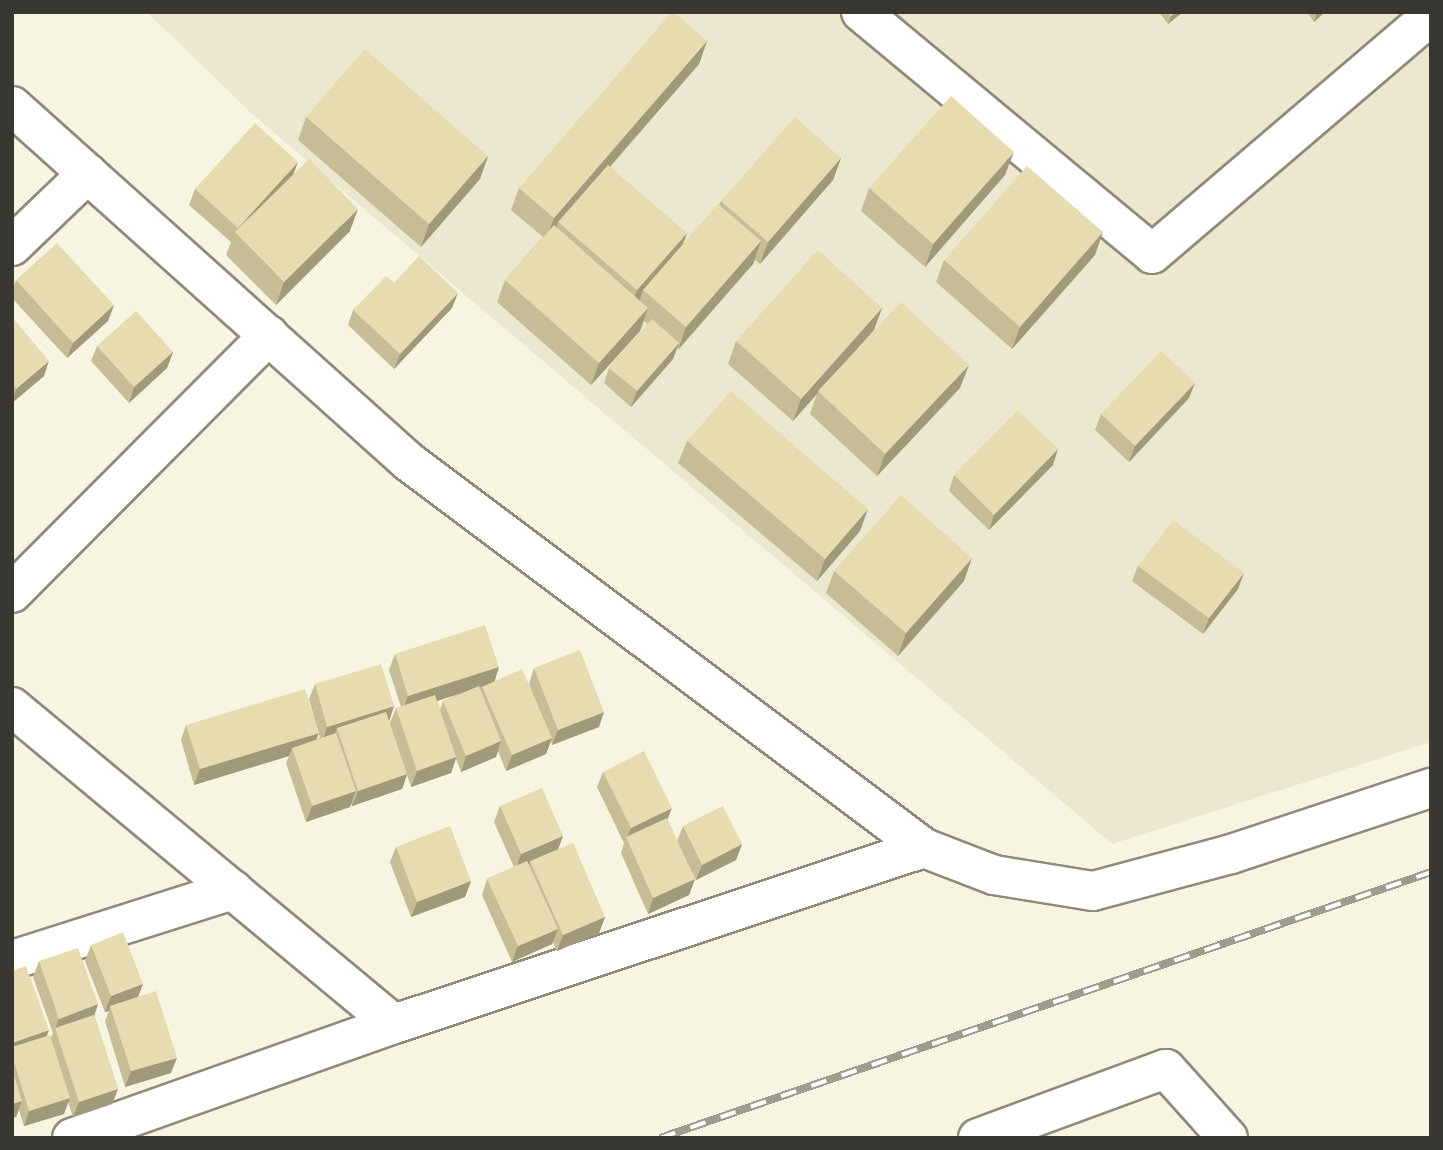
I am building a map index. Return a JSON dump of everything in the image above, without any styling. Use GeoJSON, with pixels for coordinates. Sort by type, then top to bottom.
{"type":"FeatureCollection","features":[{"type":"Feature","properties":{"kind":"street"},"geometry":{"type":"LineString","coordinates":[[861,12],[1152,254],[1431,16]]}},
{"type":"Feature","properties":{"kind":"street"},"geometry":{"type":"LineString","coordinates":[[12,106],[410,462],[924,848],[995,875],[1093,891],[1231,854],[1431,788]]}},
{"type":"Feature","properties":{"kind":"street"},"geometry":{"type":"LineString","coordinates":[[12,246],[88,173]]}},
{"type":"Feature","properties":{"kind":"street"},"geometry":{"type":"LineString","coordinates":[[12,593],[269,335]]}},
{"type":"Feature","properties":{"kind":"street"},"geometry":{"type":"LineString","coordinates":[[12,707],[394,1024]]}},
{"type":"Feature","properties":{"kind":"street"},"geometry":{"type":"LineString","coordinates":[[72,1138],[394,1024],[924,848]]}},
{"type":"Feature","properties":{"kind":"street"},"geometry":{"type":"LineString","coordinates":[[12,960],[233,890]]}},
{"type":"Feature","properties":{"kind":"street"},"geometry":{"type":"LineString","coordinates":[[978,1138],[1166,1069],[1220,1135]]}},
{"type":"Feature","properties":{"kind":"shaded area"},"geometry":{"type":"Polygon","coordinates":[[[147,12],[1431,12],[1431,742],[1112,844],[251,113],[147,12]]]}},
{"type":"Feature","properties":{"kind":"building"},"geometry":{"type":"Polygon","coordinates":[[[672,12],[707,41],[554,218],[519,188],[672,12]]]}},
{"type":"Feature","properties":{"kind":"building"},"geometry":{"type":"Polygon","coordinates":[[[365,49],[488,156],[429,224],[306,117],[365,49]]]}},
{"type":"Feature","properties":{"kind":"building"},"geometry":{"type":"Polygon","coordinates":[[[951,96],[1014,152],[933,244],[869,188],[951,96]]]}},
{"type":"Feature","properties":{"kind":"building"},"geometry":{"type":"Polygon","coordinates":[[[795,117],[841,158],[768,242],[721,201],[795,117]]]}},
{"type":"Feature","properties":{"kind":"building"},"geometry":{"type":"Polygon","coordinates":[[[255,123],[298,162],[238,228],[195,189],[255,123]]]}},
{"type":"Feature","properties":{"kind":"building"},"geometry":{"type":"Polygon","coordinates":[[[309,159],[358,209],[284,282],[235,232],[309,159]]]}},
{"type":"Feature","properties":{"kind":"building"},"geometry":{"type":"Polygon","coordinates":[[[608,165],[687,233],[637,290],[558,222],[608,165]]]}},
{"type":"Feature","properties":{"kind":"building"},"geometry":{"type":"Polygon","coordinates":[[[1027,166],[1103,232],[1020,327],[944,260],[1027,166]]]}},
{"type":"Feature","properties":{"kind":"building"},"geometry":{"type":"Polygon","coordinates":[[[718,204],[761,241],[686,327],[643,290],[718,204]]]}},
{"type":"Feature","properties":{"kind":"building"},"geometry":{"type":"Polygon","coordinates":[[[554,225],[648,308],[599,363],[505,280],[554,225]]]}},
{"type":"Feature","properties":{"kind":"building"},"geometry":{"type":"Polygon","coordinates":[[[57,243],[114,305],[73,343],[16,280],[57,243]]]}},
{"type":"Feature","properties":{"kind":"building"},"geometry":{"type":"Polygon","coordinates":[[[818,250],[882,308],[801,399],[736,341],[818,250]]]}},
{"type":"Feature","properties":{"kind":"building"},"geometry":{"type":"Polygon","coordinates":[[[419,256],[458,293],[400,354],[353,310],[386,276],[394,283],[419,256]]]}},
{"type":"Feature","properties":{"kind":"building"},"geometry":{"type":"Polygon","coordinates":[[[901,302],[969,365],[885,454],[818,391],[901,302]]]}},
{"type":"Feature","properties":{"kind":"building"},"geometry":{"type":"Polygon","coordinates":[[[136,311],[173,352],[134,387],[97,346],[136,311]]]}},
{"type":"Feature","properties":{"kind":"building"},"geometry":{"type":"Polygon","coordinates":[[[12,317],[49,361],[16,389],[12,384],[12,317]]]}},
{"type":"Feature","properties":{"kind":"building"},"geometry":{"type":"Polygon","coordinates":[[[652,319],[679,343],[637,391],[609,368],[652,319]]]}},
{"type":"Feature","properties":{"kind":"building"},"geometry":{"type":"Polygon","coordinates":[[[1161,351],[1195,383],[1135,446],[1101,414],[1161,351]]]}},
{"type":"Feature","properties":{"kind":"building"},"geometry":{"type":"Polygon","coordinates":[[[731,391],[868,509],[825,559],[687,441],[731,391]]]}},
{"type":"Feature","properties":{"kind":"building"},"geometry":{"type":"Polygon","coordinates":[[[1018,410],[1058,449],[994,515],[954,475],[1018,410]]]}},
{"type":"Feature","properties":{"kind":"building"},"geometry":{"type":"Polygon","coordinates":[[[901,495],[972,558],[906,633],[834,571],[901,495]]]}},
{"type":"Feature","properties":{"kind":"building"},"geometry":{"type":"Polygon","coordinates":[[[1173,520],[1244,573],[1209,618],[1138,566],[1173,520]]]}},
{"type":"Feature","properties":{"kind":"building"},"geometry":{"type":"Polygon","coordinates":[[[485,625],[499,667],[408,696],[395,654],[485,625]]]}},
{"type":"Feature","properties":{"kind":"building"},"geometry":{"type":"Polygon","coordinates":[[[580,650],[604,712],[558,730],[534,668],[580,650]]]}},
{"type":"Feature","properties":{"kind":"building"},"geometry":{"type":"Polygon","coordinates":[[[381,664],[394,706],[327,727],[315,684],[381,664]]]}},
{"type":"Feature","properties":{"kind":"building"},"geometry":{"type":"Polygon","coordinates":[[[522,669],[552,738],[512,755],[482,687],[522,669]]]}},
{"type":"Feature","properties":{"kind":"building"},"geometry":{"type":"Polygon","coordinates":[[[479,686],[501,741],[466,756],[443,701],[479,686]]]}},
{"type":"Feature","properties":{"kind":"building"},"geometry":{"type":"Polygon","coordinates":[[[305,689],[319,733],[200,769],[186,725],[305,689]]]}},
{"type":"Feature","properties":{"kind":"building"},"geometry":{"type":"Polygon","coordinates":[[[435,695],[456,757],[417,771],[396,708],[435,695]]]}},
{"type":"Feature","properties":{"kind":"building"},"geometry":{"type":"Polygon","coordinates":[[[386,712],[407,774],[358,791],[337,728],[386,712]]]}},
{"type":"Feature","properties":{"kind":"building"},"geometry":{"type":"Polygon","coordinates":[[[336,733],[356,791],[312,806],[292,748],[336,733]]]}},
{"type":"Feature","properties":{"kind":"building"},"geometry":{"type":"Polygon","coordinates":[[[644,751],[672,808],[631,828],[603,772],[644,751]]]}},
{"type":"Feature","properties":{"kind":"building"},"geometry":{"type":"Polygon","coordinates":[[[542,788],[563,836],[521,854],[500,806],[542,788]]]}},
{"type":"Feature","properties":{"kind":"building"},"geometry":{"type":"Polygon","coordinates":[[[723,806],[742,844],[702,865],[683,826],[723,806]]]}},
{"type":"Feature","properties":{"kind":"building"},"geometry":{"type":"Polygon","coordinates":[[[667,818],[695,879],[653,898],[626,837],[667,818]]]}},
{"type":"Feature","properties":{"kind":"building"},"geometry":{"type":"Polygon","coordinates":[[[450,826],[471,881],[417,902],[396,847],[450,826]]]}},
{"type":"Feature","properties":{"kind":"building"},"geometry":{"type":"Polygon","coordinates":[[[573,843],[605,917],[563,935],[530,861],[573,843]]]}},
{"type":"Feature","properties":{"kind":"building"},"geometry":{"type":"Polygon","coordinates":[[[527,861],[558,929],[518,946],[487,879],[527,861]]]}},
{"type":"Feature","properties":{"kind":"building"},"geometry":{"type":"Polygon","coordinates":[[[123,932],[143,984],[111,996],[91,945],[123,932]]]}},
{"type":"Feature","properties":{"kind":"building"},"geometry":{"type":"Polygon","coordinates":[[[78,948],[98,1004],[59,1019],[39,961],[78,948]]]}},
{"type":"Feature","properties":{"kind":"building"},"geometry":{"type":"Polygon","coordinates":[[[26,966],[49,1030],[12,1043],[12,971],[26,966]]]}},
{"type":"Feature","properties":{"kind":"building"},"geometry":{"type":"Polygon","coordinates":[[[156,991],[177,1058],[131,1071],[110,1006],[156,991]]]}},
{"type":"Feature","properties":{"kind":"building"},"geometry":{"type":"Polygon","coordinates":[[[94,1015],[118,1089],[79,1102],[55,1028],[94,1015]]]}},
{"type":"Feature","properties":{"kind":"building"},"geometry":{"type":"Polygon","coordinates":[[[50,1035],[70,1098],[29,1111],[12,1047],[50,1035]]]}},
{"type":"Feature","properties":{"kind":"building"},"geometry":{"type":"Polygon","coordinates":[[[12,1069],[22,1101],[12,1104],[12,1069]]]}},
{"type":"Feature","properties":{"kind":"railway"},"geometry":{"type":"LineString","coordinates":[[660,1138],[1431,872]]}}]}
